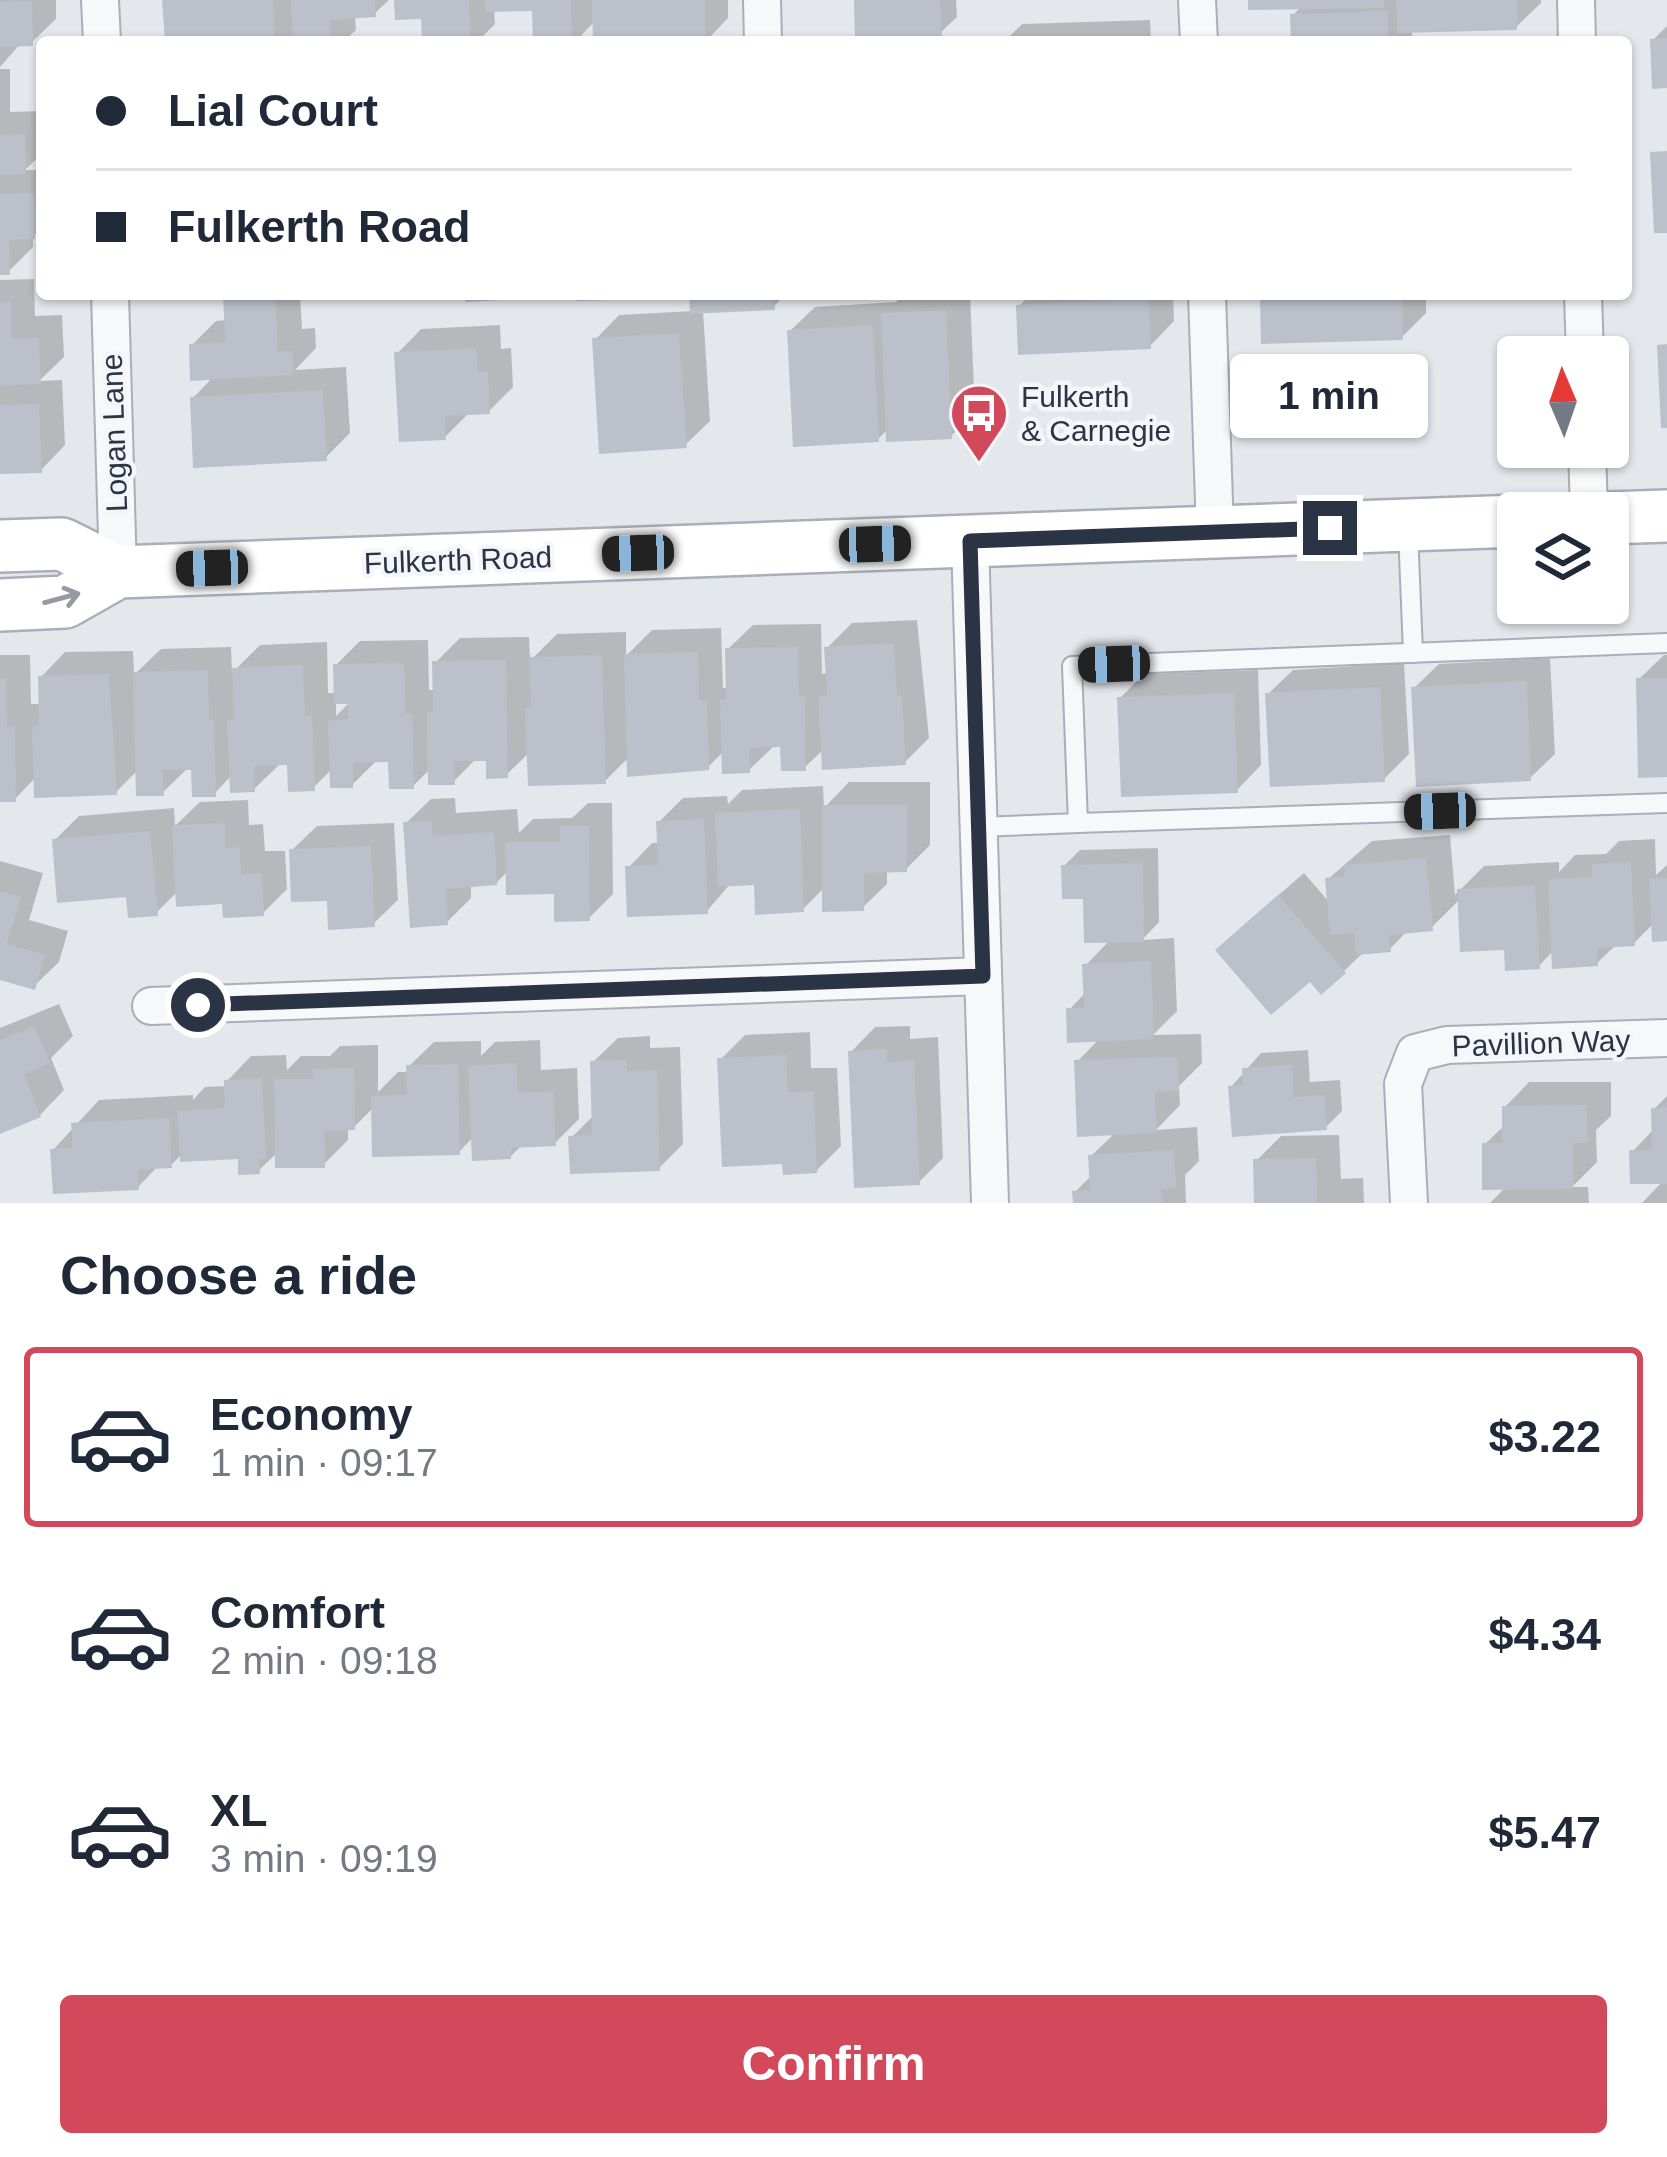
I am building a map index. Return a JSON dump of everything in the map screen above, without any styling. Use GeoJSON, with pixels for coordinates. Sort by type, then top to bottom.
{"type":"FeatureCollection","features":[{"type":"Feature","properties":{"kind":"street"},"geometry":{"type":"LineString","coordinates":[[100,0],[102,36]]}},
{"type":"Feature","properties":{"kind":"street"},"geometry":{"type":"LineString","coordinates":[[762,0],[764,36]]}},
{"type":"Feature","properties":{"kind":"street"},"geometry":{"type":"LineString","coordinates":[[1197,0],[1199,36]]}},
{"type":"Feature","properties":{"kind":"street"},"geometry":{"type":"LineString","coordinates":[[1576,0],[1577,36]]}},
{"type":"Feature","properties":{"kind":"street","name":"Logan Lane"},"geometry":{"type":"LineString","coordinates":[[110,300],[118,572]]}},
{"type":"Feature","properties":{"kind":"street"},"geometry":{"type":"LineString","coordinates":[[1208,300],[1215,532]]}},
{"type":"Feature","properties":{"kind":"street"},"geometry":{"type":"LineString","coordinates":[[1583,300],[1584,336]]}},
{"type":"Feature","properties":{"kind":"street"},"geometry":{"type":"LineString","coordinates":[[1629,517],[1667,516]]}},
{"type":"Feature","properties":{"kind":"street","name":"Fulkerth Road"},"geometry":{"type":"LineString","coordinates":[[0,605],[65,602],[118,572],[1497,522]]}},
{"type":"Feature","properties":{"kind":"street"},"geometry":{"type":"LineString","coordinates":[[970,541],[990,1203]]}},
{"type":"Feature","properties":{"kind":"street","name":"Fulkerth Road"},"geometry":{"type":"LineString","coordinates":[[0,546],[62,544],[118,572]]}},
{"type":"Feature","properties":{"kind":"street"},"geometry":{"type":"LineString","coordinates":[[151,1006],[983,976]]}},
{"type":"Feature","properties":{"kind":"street","name":"Pavillion Way"},"geometry":{"type":"LineString","coordinates":[[1409,1203],[1403,1084],[1415,1053],[1447,1045],[1667,1039]]}},
{"type":"Feature","properties":{"kind":"lane"},"geometry":{"type":"LineString","coordinates":[[1407,525],[1413,653]]}},
{"type":"Feature","properties":{"kind":"lane"},"geometry":{"type":"LineString","coordinates":[[1078,824],[1072,666],[1667,644]]}},
{"type":"Feature","properties":{"kind":"lane"},"geometry":{"type":"LineString","coordinates":[[979,827],[1667,803]]}},
{"type":"Feature","properties":{"kind":"building"},"geometry":{"type":"Polygon","coordinates":[[[162,0],[273,0],[275,36],[165,36],[162,0]]]}},
{"type":"Feature","properties":{"kind":"building"},"geometry":{"type":"Polygon","coordinates":[[[291,0],[375,0],[376,17],[330,20],[331,36],[293,36],[291,0]]]}},
{"type":"Feature","properties":{"kind":"building"},"geometry":{"type":"Polygon","coordinates":[[[394,0],[469,0],[471,36],[422,36],[421,19],[395,20],[394,0]]]}},
{"type":"Feature","properties":{"kind":"building"},"geometry":{"type":"Polygon","coordinates":[[[485,0],[571,0],[572,36],[533,36],[532,11],[485,12],[485,0]]]}},
{"type":"Feature","properties":{"kind":"building"},"geometry":{"type":"Polygon","coordinates":[[[592,0],[705,0],[705,36],[593,36],[592,0]]]}},
{"type":"Feature","properties":{"kind":"building"},"geometry":{"type":"Polygon","coordinates":[[[854,0],[940,0],[942,36],[855,36],[854,0]]]}},
{"type":"Feature","properties":{"kind":"building"},"geometry":{"type":"Polygon","coordinates":[[[1248,0],[1384,0],[1384,8],[1248,10],[1248,0]]]}},
{"type":"Feature","properties":{"kind":"building"},"geometry":{"type":"Polygon","coordinates":[[[1396,0],[1517,0],[1517,30],[1397,33],[1396,0]]]}},
{"type":"Feature","properties":{"kind":"building"},"geometry":{"type":"Polygon","coordinates":[[[32,1],[33,46],[0,47],[0,2],[32,1]]]}},
{"type":"Feature","properties":{"kind":"building"},"geometry":{"type":"Polygon","coordinates":[[[1388,11],[1388,36],[1291,36],[1290,14],[1388,11]]]}},
{"type":"Feature","properties":{"kind":"building"},"geometry":{"type":"Polygon","coordinates":[[[1667,38],[1667,88],[1652,89],[1650,39],[1667,38]]]}},
{"type":"Feature","properties":{"kind":"building"},"geometry":{"type":"Polygon","coordinates":[[[25,134],[26,174],[0,175],[0,135],[25,134]]]}},
{"type":"Feature","properties":{"kind":"building"},"geometry":{"type":"Polygon","coordinates":[[[1667,151],[1667,233],[1654,233],[1650,152],[1667,151]]]}},
{"type":"Feature","properties":{"kind":"building"},"geometry":{"type":"Polygon","coordinates":[[[34,193],[35,239],[9,240],[10,275],[0,275],[0,194],[34,193]]]}},
{"type":"Feature","properties":{"kind":"building"},"geometry":{"type":"Polygon","coordinates":[[[223,300],[275,300],[278,352],[292,351],[293,375],[190,381],[189,344],[225,342],[223,300]]]}},
{"type":"Feature","properties":{"kind":"building"},"geometry":{"type":"Polygon","coordinates":[[[689,300],[774,300],[775,310],[690,314],[689,300]]]}},
{"type":"Feature","properties":{"kind":"building"},"geometry":{"type":"Polygon","coordinates":[[[1149,300],[1151,349],[1018,355],[1016,305],[1149,300]]]}},
{"type":"Feature","properties":{"kind":"building"},"geometry":{"type":"Polygon","coordinates":[[[1260,300],[1402,300],[1403,340],[1261,344],[1260,300]]]}},
{"type":"Feature","properties":{"kind":"building"},"geometry":{"type":"Polygon","coordinates":[[[11,302],[11,339],[39,338],[41,384],[0,385],[0,303],[11,302]]]}},
{"type":"Feature","properties":{"kind":"building"},"geometry":{"type":"Polygon","coordinates":[[[946,310],[952,439],[886,442],[881,313],[946,310]]]}},
{"type":"Feature","properties":{"kind":"building"},"geometry":{"type":"Polygon","coordinates":[[[873,325],[879,442],[793,447],[787,330],[873,325]]]}},
{"type":"Feature","properties":{"kind":"building"},"geometry":{"type":"Polygon","coordinates":[[[679,333],[687,448],[599,454],[592,338],[679,333]]]}},
{"type":"Feature","properties":{"kind":"building"},"geometry":{"type":"Polygon","coordinates":[[[1667,344],[1667,428],[1661,428],[1657,345],[1667,344]]]}},
{"type":"Feature","properties":{"kind":"building"},"geometry":{"type":"Polygon","coordinates":[[[476,348],[478,372],[488,371],[490,414],[445,416],[446,440],[399,442],[394,352],[476,348]]]}},
{"type":"Feature","properties":{"kind":"building"},"geometry":{"type":"Polygon","coordinates":[[[323,390],[327,461],[193,468],[190,397],[323,390]]]}},
{"type":"Feature","properties":{"kind":"building"},"geometry":{"type":"Polygon","coordinates":[[[39,404],[42,473],[0,474],[0,405],[39,404]]]}},
{"type":"Feature","properties":{"kind":"building"},"geometry":{"type":"Polygon","coordinates":[[[894,643],[906,765],[822,770],[818,696],[827,696],[824,647],[894,643]]]}},
{"type":"Feature","properties":{"kind":"building"},"geometry":{"type":"Polygon","coordinates":[[[798,647],[799,697],[805,697],[806,771],[781,771],[780,747],[749,748],[750,773],[722,774],[720,700],[726,699],[725,648],[798,647]]]}},
{"type":"Feature","properties":{"kind":"building"},"geometry":{"type":"Polygon","coordinates":[[[698,652],[699,700],[707,701],[709,770],[627,777],[624,654],[698,652]]]}},
{"type":"Feature","properties":{"kind":"building"},"geometry":{"type":"Polygon","coordinates":[[[602,655],[606,784],[528,786],[525,708],[531,707],[529,657],[602,655]]]}},
{"type":"Feature","properties":{"kind":"building"},"geometry":{"type":"Polygon","coordinates":[[[506,660],[508,778],[486,779],[486,761],[454,761],[455,785],[428,785],[432,661],[506,660]]]}},
{"type":"Feature","properties":{"kind":"building"},"geometry":{"type":"Polygon","coordinates":[[[404,663],[406,713],[412,713],[414,789],[389,789],[388,762],[353,763],[353,788],[330,788],[328,720],[348,719],[348,704],[334,704],[333,664],[404,663]]]}},
{"type":"Feature","properties":{"kind":"building"},"geometry":{"type":"Polygon","coordinates":[[[303,665],[305,716],[312,716],[315,791],[288,792],[287,765],[254,766],[255,792],[230,793],[227,720],[234,719],[232,668],[303,665]]]}},
{"type":"Feature","properties":{"kind":"building"},"geometry":{"type":"Polygon","coordinates":[[[208,670],[216,797],[192,797],[191,770],[163,770],[164,796],[136,796],[133,672],[208,670]]]}},
{"type":"Feature","properties":{"kind":"building"},"geometry":{"type":"Polygon","coordinates":[[[109,674],[117,795],[34,798],[32,727],[39,726],[38,676],[109,674]]]}},
{"type":"Feature","properties":{"kind":"building"},"geometry":{"type":"Polygon","coordinates":[[[0,678],[6,678],[7,727],[15,727],[16,802],[0,802],[0,678]]]}},
{"type":"Feature","properties":{"kind":"building"},"geometry":{"type":"Polygon","coordinates":[[[1636,678],[1667,678],[1667,777],[1638,778],[1636,678]]]}},
{"type":"Feature","properties":{"kind":"building"},"geometry":{"type":"Polygon","coordinates":[[[1527,681],[1531,781],[1416,787],[1411,687],[1527,681]]]}},
{"type":"Feature","properties":{"kind":"building"},"geometry":{"type":"Polygon","coordinates":[[[1380,687],[1385,782],[1270,787],[1265,693],[1380,687]]]}},
{"type":"Feature","properties":{"kind":"building"},"geometry":{"type":"Polygon","coordinates":[[[1234,693],[1238,793],[1121,797],[1117,697],[1234,693]]]}},
{"type":"Feature","properties":{"kind":"building"},"geometry":{"type":"Polygon","coordinates":[[[822,805],[907,805],[907,872],[864,873],[864,911],[822,912],[822,805]]]}},
{"type":"Feature","properties":{"kind":"building"},"geometry":{"type":"Polygon","coordinates":[[[800,809],[804,912],[755,915],[754,885],[718,887],[715,813],[800,809]]]}},
{"type":"Feature","properties":{"kind":"building"},"geometry":{"type":"Polygon","coordinates":[[[704,819],[708,914],[627,917],[625,866],[658,865],[656,821],[704,819]]]}},
{"type":"Feature","properties":{"kind":"building"},"geometry":{"type":"Polygon","coordinates":[[[432,821],[433,836],[494,832],[497,885],[446,889],[448,925],[410,928],[403,822],[432,821]]]}},
{"type":"Feature","properties":{"kind":"building"},"geometry":{"type":"Polygon","coordinates":[[[225,823],[225,848],[240,847],[241,874],[262,874],[264,916],[223,918],[222,904],[176,907],[172,825],[225,823]]]}},
{"type":"Feature","properties":{"kind":"building"},"geometry":{"type":"Polygon","coordinates":[[[560,826],[589,826],[590,921],[554,922],[554,894],[506,895],[505,842],[560,842],[560,826]]]}},
{"type":"Feature","properties":{"kind":"building"},"geometry":{"type":"Polygon","coordinates":[[[150,831],[158,916],[128,918],[126,897],[57,903],[52,839],[150,831]]]}},
{"type":"Feature","properties":{"kind":"building"},"geometry":{"type":"Polygon","coordinates":[[[371,846],[375,927],[328,930],[327,901],[291,902],[289,849],[371,846]]]}},
{"type":"Feature","properties":{"kind":"building"},"geometry":{"type":"Polygon","coordinates":[[[1426,858],[1433,931],[1389,935],[1391,952],[1356,955],[1354,933],[1330,935],[1325,878],[1345,876],[1344,865],[1426,858]]]}},
{"type":"Feature","properties":{"kind":"building"},"geometry":{"type":"Polygon","coordinates":[[[1631,862],[1635,946],[1597,948],[1598,966],[1552,969],[1548,879],[1592,877],[1592,864],[1631,862]]]}},
{"type":"Feature","properties":{"kind":"building"},"geometry":{"type":"Polygon","coordinates":[[[1143,863],[1144,942],[1084,943],[1083,899],[1062,899],[1061,865],[1143,863]]]}},
{"type":"Feature","properties":{"kind":"building"},"geometry":{"type":"Polygon","coordinates":[[[1649,878],[1667,878],[1667,941],[1652,942],[1649,878]]]}},
{"type":"Feature","properties":{"kind":"building"},"geometry":{"type":"Polygon","coordinates":[[[1535,885],[1540,969],[1505,971],[1504,950],[1460,952],[1457,889],[1535,885]]]}},
{"type":"Feature","properties":{"kind":"building"},"geometry":{"type":"Polygon","coordinates":[[[0,891],[21,897],[7,944],[45,955],[35,990],[0,980],[0,891]]]}},
{"type":"Feature","properties":{"kind":"building"},"geometry":{"type":"Polygon","coordinates":[[[1278,895],[1346,973],[1321,995],[1310,982],[1271,1015],[1215,950],[1278,895]]]}},
{"type":"Feature","properties":{"kind":"building"},"geometry":{"type":"Polygon","coordinates":[[[1151,961],[1154,1039],[1067,1043],[1066,1008],[1084,1008],[1082,964],[1151,961]]]}},
{"type":"Feature","properties":{"kind":"building"},"geometry":{"type":"Polygon","coordinates":[[[34,1026],[50,1063],[24,1074],[41,1117],[0,1134],[0,1040],[34,1026]]]}},
{"type":"Feature","properties":{"kind":"building"},"geometry":{"type":"Polygon","coordinates":[[[887,1049],[887,1062],[914,1060],[920,1185],[854,1188],[848,1051],[887,1049]]]}},
{"type":"Feature","properties":{"kind":"building"},"geometry":{"type":"Polygon","coordinates":[[[786,1055],[788,1092],[814,1091],[817,1173],[783,1175],[782,1164],[722,1167],[717,1058],[786,1055]]]}},
{"type":"Feature","properties":{"kind":"building"},"geometry":{"type":"Polygon","coordinates":[[[1177,1057],[1179,1091],[1155,1092],[1157,1133],[1077,1137],[1074,1060],[1177,1057]]]}},
{"type":"Feature","properties":{"kind":"building"},"geometry":{"type":"Polygon","coordinates":[[[627,1060],[627,1071],[657,1070],[660,1171],[570,1174],[568,1136],[592,1135],[590,1061],[627,1060]]]}},
{"type":"Feature","properties":{"kind":"building"},"geometry":{"type":"Polygon","coordinates":[[[516,1063],[518,1093],[553,1091],[556,1146],[511,1148],[511,1159],[472,1161],[468,1066],[516,1063]]]}},
{"type":"Feature","properties":{"kind":"building"},"geometry":{"type":"Polygon","coordinates":[[[458,1064],[460,1155],[372,1157],[371,1096],[407,1095],[406,1065],[458,1064]]]}},
{"type":"Feature","properties":{"kind":"building"},"geometry":{"type":"Polygon","coordinates":[[[1292,1065],[1294,1097],[1324,1095],[1327,1130],[1232,1137],[1228,1086],[1243,1085],[1242,1068],[1292,1065]]]}},
{"type":"Feature","properties":{"kind":"building"},"geometry":{"type":"Polygon","coordinates":[[[354,1068],[355,1130],[324,1131],[325,1168],[275,1168],[274,1079],[313,1079],[312,1069],[354,1068]]]}},
{"type":"Feature","properties":{"kind":"building"},"geometry":{"type":"Polygon","coordinates":[[[262,1078],[266,1159],[259,1159],[260,1174],[238,1175],[238,1159],[180,1162],[177,1111],[225,1108],[224,1080],[262,1078]]]}},
{"type":"Feature","properties":{"kind":"building"},"geometry":{"type":"Polygon","coordinates":[[[1587,1105],[1588,1143],[1573,1143],[1573,1189],[1482,1190],[1482,1143],[1502,1143],[1502,1106],[1587,1105]]]}},
{"type":"Feature","properties":{"kind":"building"},"geometry":{"type":"Polygon","coordinates":[[[1667,1107],[1667,1184],[1630,1184],[1629,1150],[1652,1150],[1651,1108],[1667,1107]]]}},
{"type":"Feature","properties":{"kind":"building"},"geometry":{"type":"Polygon","coordinates":[[[169,1118],[172,1168],[138,1170],[139,1190],[53,1194],[50,1149],[73,1148],[71,1123],[169,1118]]]}},
{"type":"Feature","properties":{"kind":"building"},"geometry":{"type":"Polygon","coordinates":[[[1174,1150],[1176,1188],[1161,1189],[1162,1203],[1073,1203],[1072,1191],[1090,1190],[1088,1155],[1174,1150]]]}},
{"type":"Feature","properties":{"kind":"building"},"geometry":{"type":"Polygon","coordinates":[[[1316,1158],[1317,1203],[1254,1203],[1253,1159],[1316,1158]]]}},
{"type":"Feature","properties":{"kind":"place","name":"Fulkerth & Carnegie"},"geometry":{"type":"Point","coordinates":[979,464]}},
{"type":"Feature","properties":{"kind":"route"},"geometry":{"type":"LineString","coordinates":[[198,1005],[983,976],[970,541],[1330,528]]}}]}
